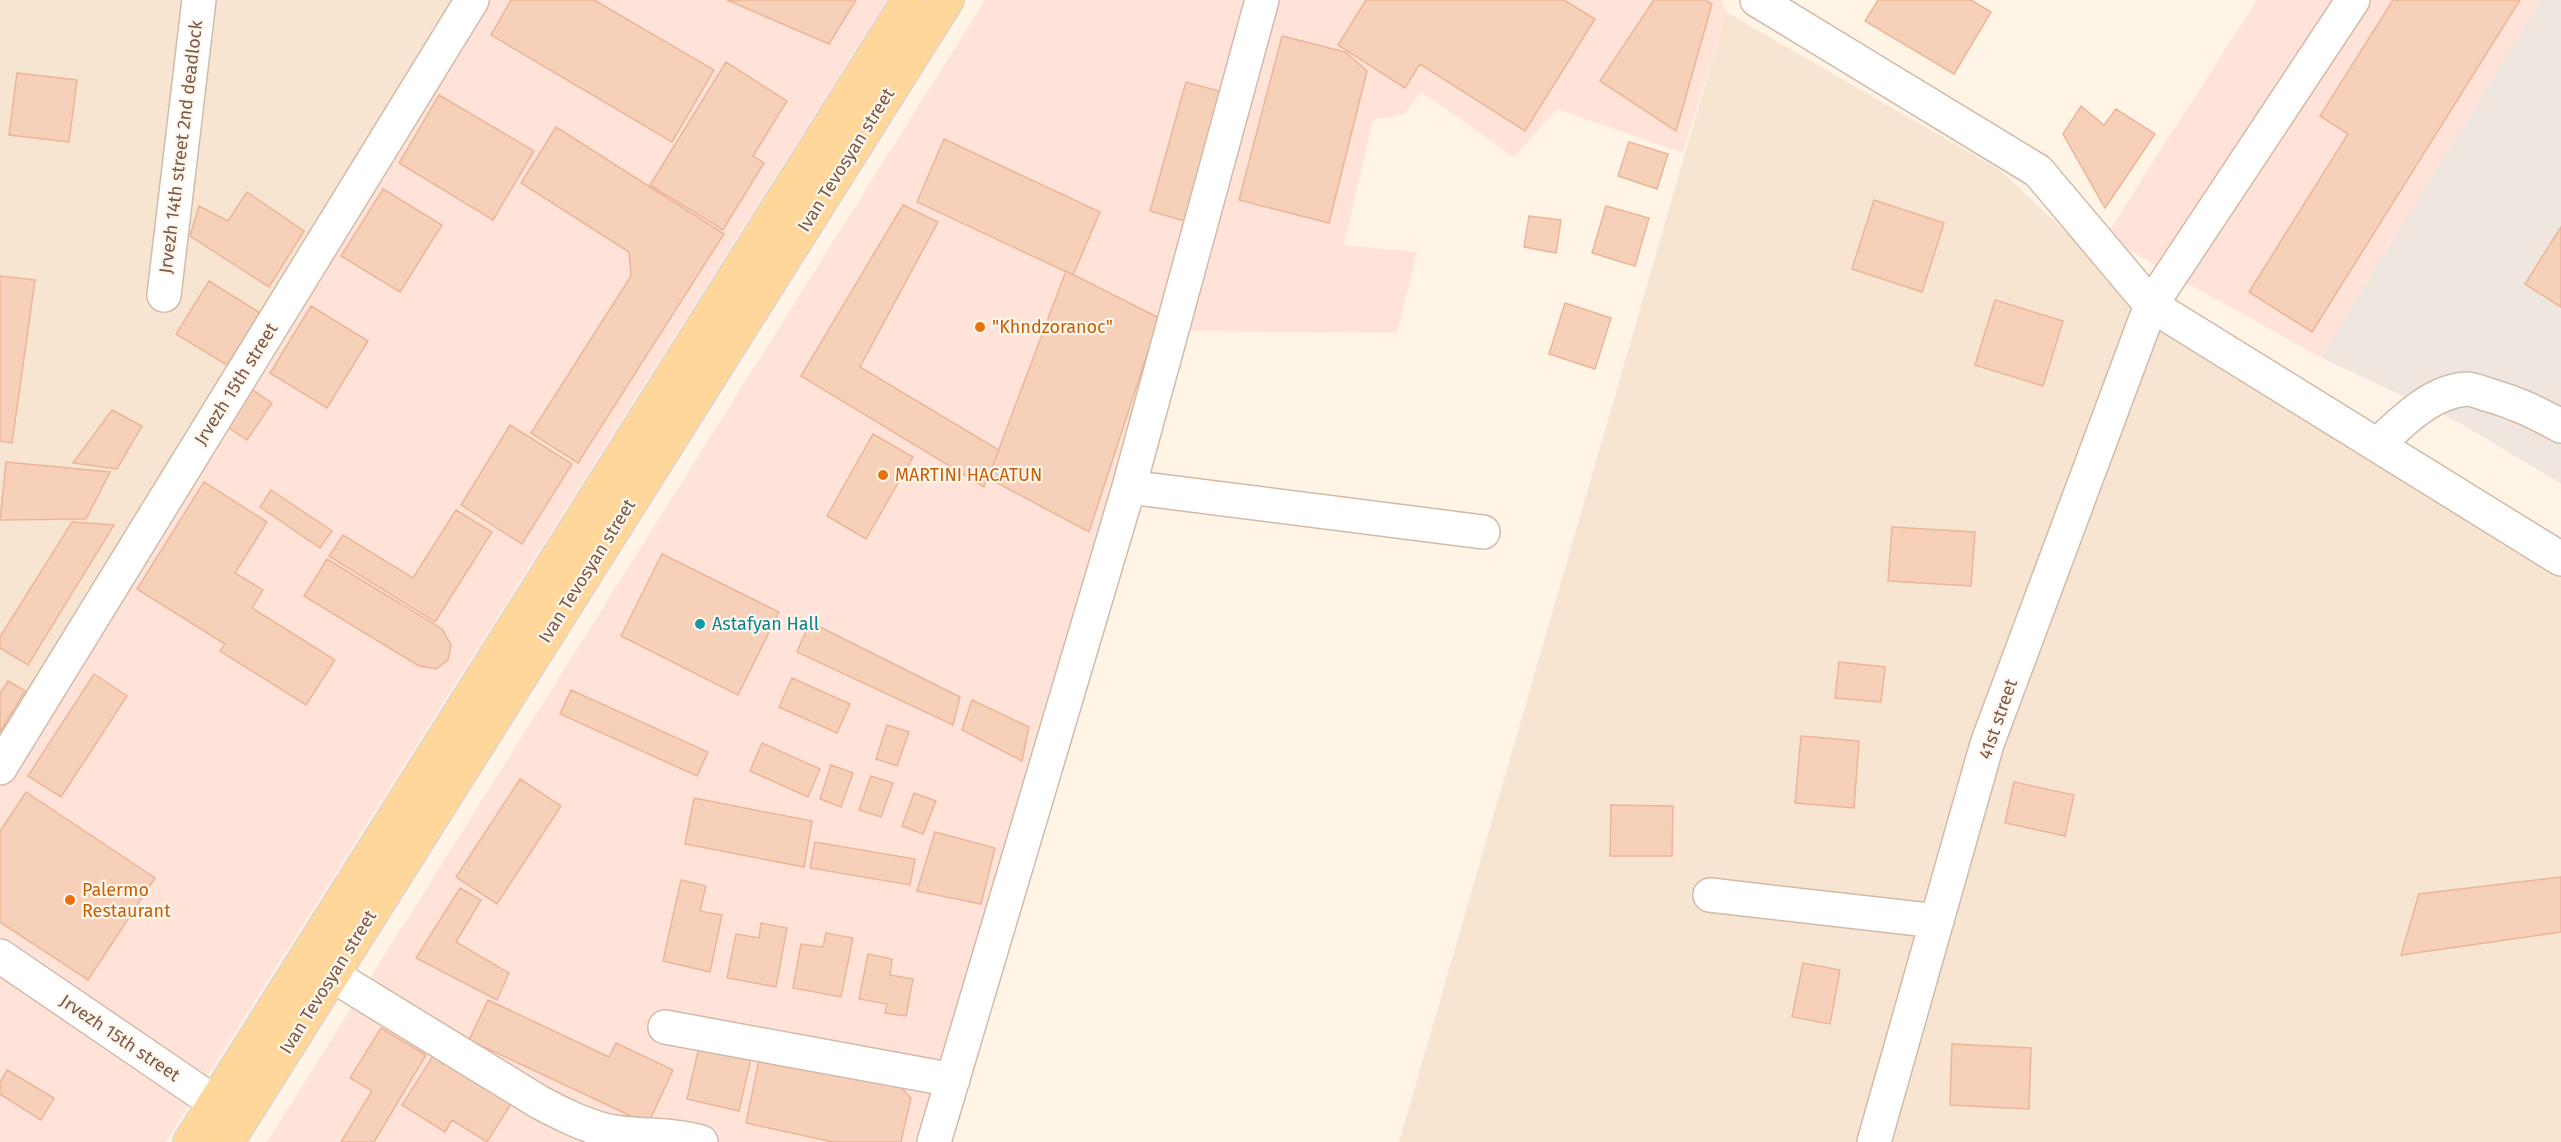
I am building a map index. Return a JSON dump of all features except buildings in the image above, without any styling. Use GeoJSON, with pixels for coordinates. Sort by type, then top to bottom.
{"type":"FeatureCollection","features":[{"type":"Feature","properties":{"kind":"main road","name":"Ivan Tevosyan street"},"geometry":{"type":"LineString","coordinates":[[190,1142],[342,904],[909,0]]}},
{"type":"Feature","properties":{"kind":"main road","name":"Ivan Tevosyan street"},"geometry":{"type":"LineString","coordinates":[[234,1130],[947,0]]}},
{"type":"Feature","properties":{"kind":"street","name":"Jrvezh 14th street 2nd deadlock"},"geometry":{"type":"LineString","coordinates":[[164,295],[198,0]]}},
{"type":"Feature","properties":{"kind":"street","name":"Jrvezh 15th street"},"geometry":{"type":"LineString","coordinates":[[0,768],[472,0]]}},
{"type":"Feature","properties":{"kind":"street"},"geometry":{"type":"LineString","coordinates":[[934,1142],[1129,486],[1262,0]]}},
{"type":"Feature","properties":{"kind":"street"},"geometry":{"type":"LineString","coordinates":[[1756,0],[2038,171],[2151,305],[2561,559]]}},
{"type":"Feature","properties":{"kind":"street","name":"41st street"},"geometry":{"type":"LineString","coordinates":[[1874,1142],[1987,744],[2151,305],[2353,0]]}},
{"type":"Feature","properties":{"kind":"street"},"geometry":{"type":"LineString","coordinates":[[2377,445],[2406,418],[2427,403],[2444,394],[2468,389],[2522,404],[2561,426]]}},
{"type":"Feature","properties":{"kind":"street"},"geometry":{"type":"LineString","coordinates":[[1129,486],[1483,532]]}},
{"type":"Feature","properties":{"kind":"street"},"geometry":{"type":"LineString","coordinates":[[1710,895],[1937,921]]}},
{"type":"Feature","properties":{"kind":"street","name":"Jrvezh 15th street"},"geometry":{"type":"LineString","coordinates":[[0,956],[214,1102],[234,1130]]}},
{"type":"Feature","properties":{"kind":"street"},"geometry":{"type":"LineString","coordinates":[[332,975],[539,1102],[572,1119],[604,1130],[684,1137],[702,1142]]}},
{"type":"Feature","properties":{"kind":"street"},"geometry":{"type":"LineString","coordinates":[[665,1027],[952,1080]]}},
{"type":"Feature","properties":{"kind":"shaded area"},"geometry":{"type":"Polygon","coordinates":[[[0,0],[455,0],[0,741],[0,0]]]}},
{"type":"Feature","properties":{"kind":"shaded area"},"geometry":{"type":"Polygon","coordinates":[[[455,0],[887,0],[166,1142],[0,1142],[0,741],[455,0]]]}},
{"type":"Feature","properties":{"kind":"shaded area"},"geometry":{"type":"Polygon","coordinates":[[[985,0],[1721,0],[1726,12],[1683,153],[1557,109],[1514,157],[1421,92],[1404,114],[1373,120],[1344,245],[1417,252],[1397,333],[1187,331],[943,1142],[267,1142],[985,0]]]}},
{"type":"Feature","properties":{"kind":"shaded area"},"geometry":{"type":"Polygon","coordinates":[[[2257,0],[2541,0],[2320,357],[2105,237],[2257,0]]]}},
{"type":"Feature","properties":{"kind":"shaded area"},"geometry":{"type":"Polygon","coordinates":[[[2541,0],[2561,0],[2561,484],[2460,423],[2320,357],[2541,0]]]}},
{"type":"Feature","properties":{"kind":"shaded area"},"geometry":{"type":"Polygon","coordinates":[[[1726,12],[2000,170],[2160,321],[2561,566],[2561,1142],[1399,1142],[1726,12]]]}},
{"type":"Feature","properties":{"kind":"place","name":"\"Khndzoranoc\""},"geometry":{"type":"Point","coordinates":[980,327]}},
{"type":"Feature","properties":{"kind":"place","name":"MARTINI HACATUN"},"geometry":{"type":"Point","coordinates":[883,475]}},
{"type":"Feature","properties":{"kind":"place","name":"Astafyan Hall"},"geometry":{"type":"Point","coordinates":[700,624]}},
{"type":"Feature","properties":{"kind":"place","name":"Palermo Restaurant"},"geometry":{"type":"Point","coordinates":[70,900]}}]}
